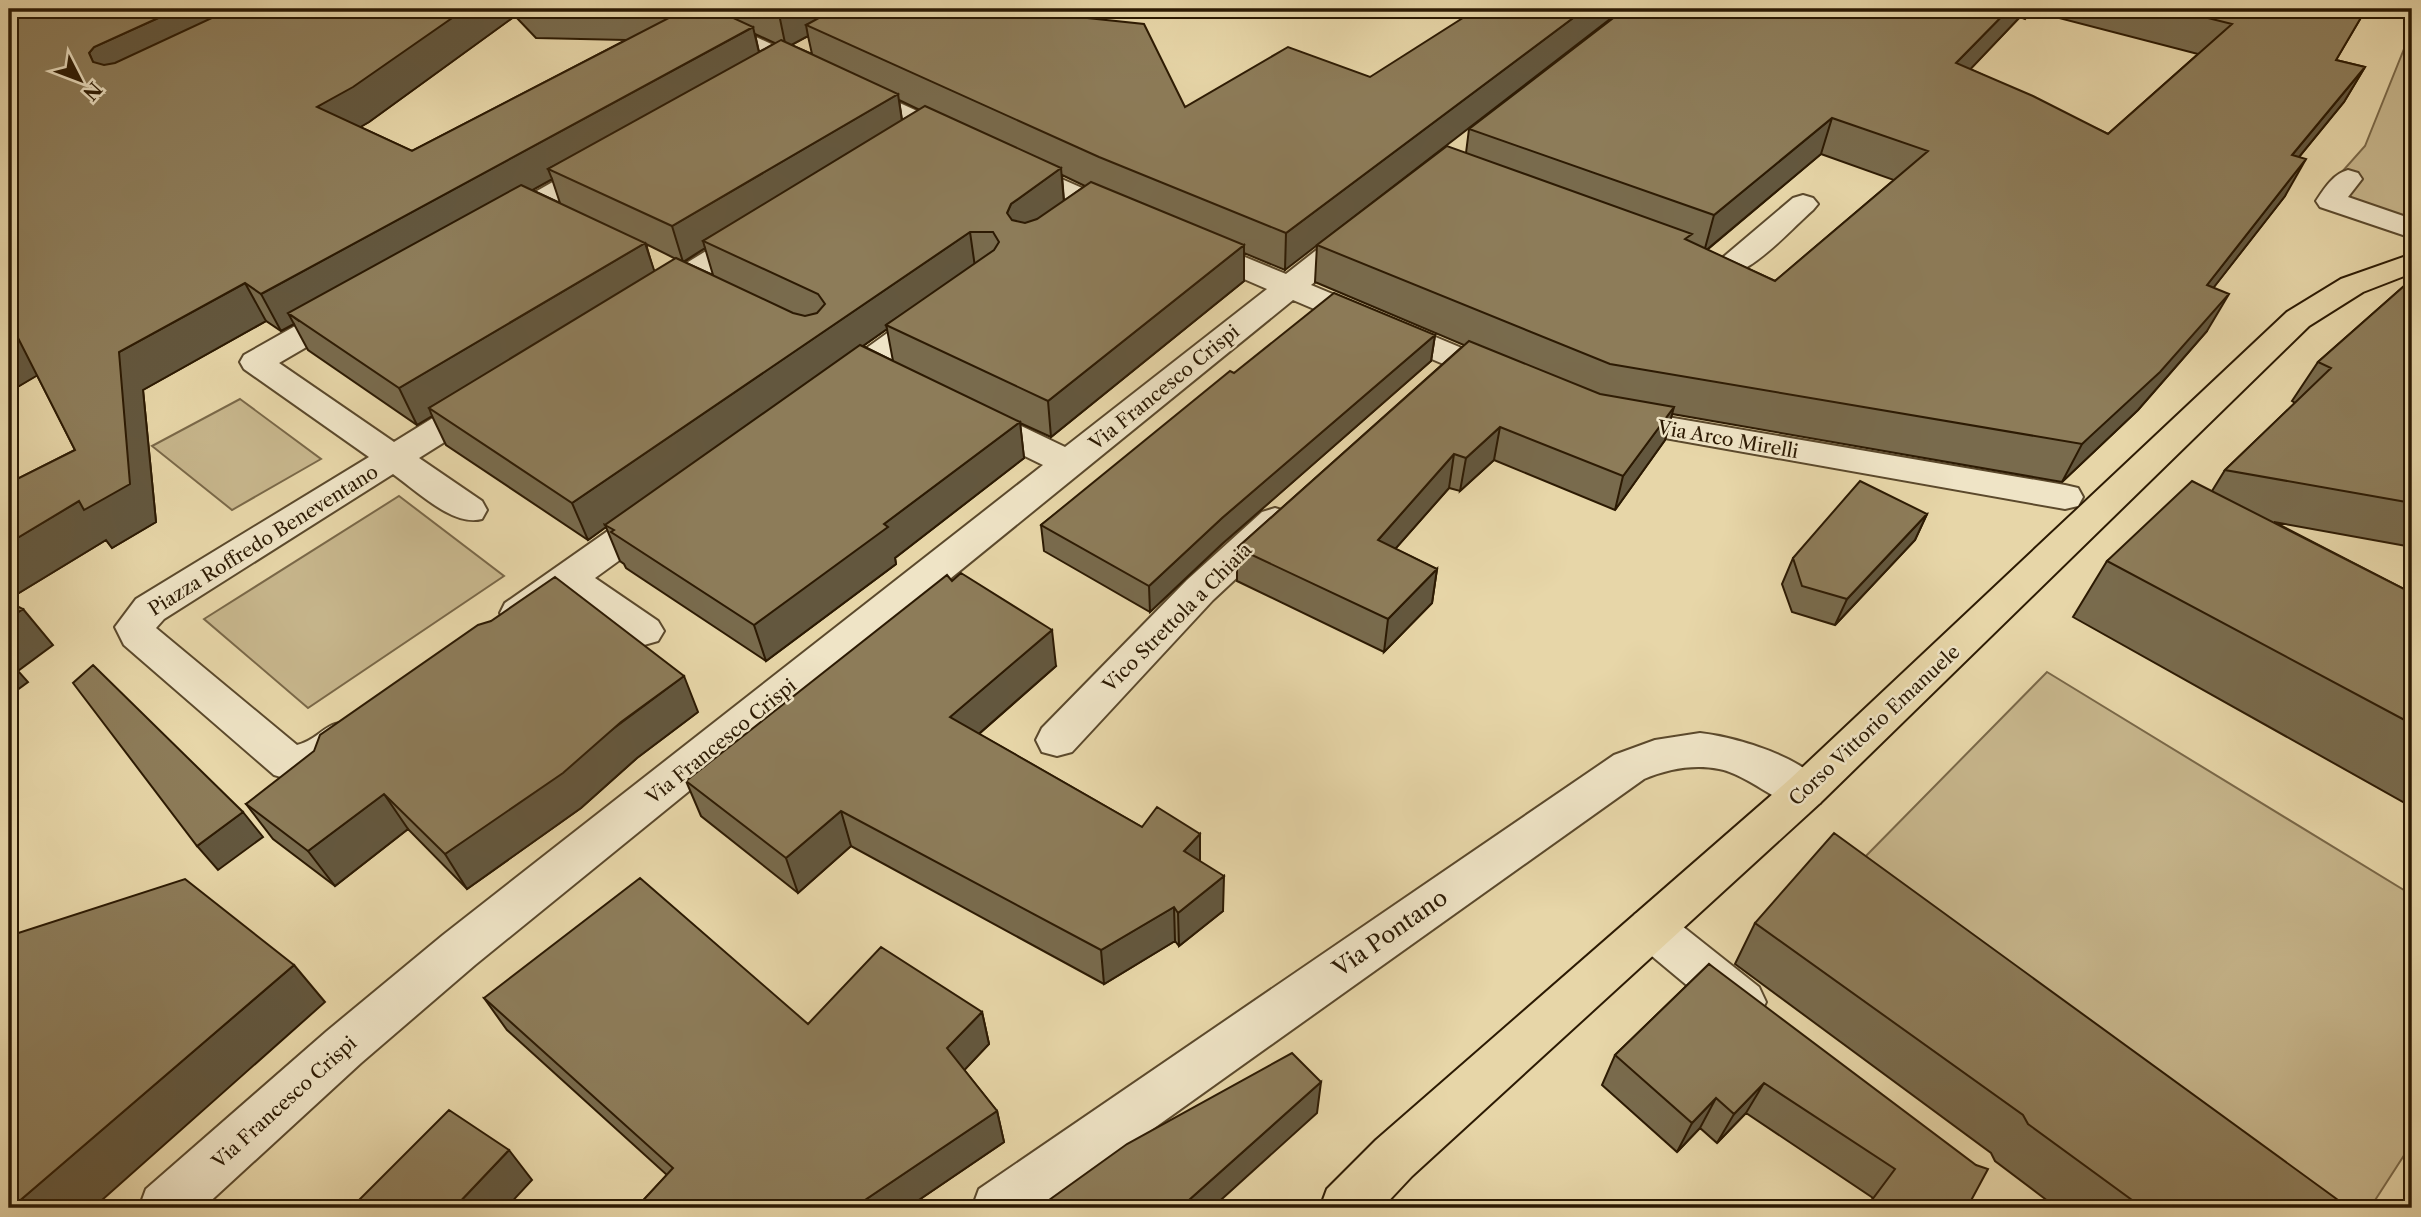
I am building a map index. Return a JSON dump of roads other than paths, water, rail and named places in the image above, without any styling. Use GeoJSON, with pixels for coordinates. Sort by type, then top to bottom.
{"type":"FeatureCollection","features":[{"type":"Feature","properties":{"kind":"main road","name":"Corso Vittorio Emanuele"},"geometry":{"type":"LineString","coordinates":[[1346,1208],[1394,1158],[1805,791],[2298,319],[2314,307],[2370,277],[2412,263]]}},
{"type":"Feature","properties":{"kind":"street"},"geometry":{"type":"LineString","coordinates":[[676,9],[775,68],[917,134],[985,153],[1080,210],[1155,230],[1532,388]]}},
{"type":"Feature","properties":{"kind":"street"},"geometry":{"type":"LineString","coordinates":[[775,68],[819,42]]}},
{"type":"Feature","properties":{"kind":"street"},"geometry":{"type":"LineString","coordinates":[[485,232],[624,153]]}},
{"type":"Feature","properties":{"kind":"street"},"geometry":{"type":"LineString","coordinates":[[2348,179],[2330,201],[2412,229]]}},
{"type":"Feature","properties":{"kind":"street"},"geometry":{"type":"LineString","coordinates":[[1657,251],[1708,270],[1724,270],[1803,204]]}},
{"type":"Feature","properties":{"kind":"street"},"geometry":{"type":"LineString","coordinates":[[533,205],[568,221]]}},
{"type":"Feature","properties":{"kind":"street","name":"Via Francesco Crispi"},"geometry":{"type":"LineString","coordinates":[[165,1208],[344,1047],[459,950],[1380,215]]}},
{"type":"Feature","properties":{"kind":"street"},"geometry":{"type":"LineString","coordinates":[[626,314],[778,220]]}},
{"type":"Feature","properties":{"kind":"street"},"geometry":{"type":"LineString","coordinates":[[649,261],[720,295]]}},
{"type":"Feature","properties":{"kind":"street"},"geometry":{"type":"LineString","coordinates":[[376,293],[256,362],[469,510]]}},
{"type":"Feature","properties":{"kind":"street"},"geometry":{"type":"LineString","coordinates":[[810,404],[953,301]]}},
{"type":"Feature","properties":{"kind":"street"},"geometry":{"type":"LineString","coordinates":[[1428,385],[1458,358]]}},
{"type":"Feature","properties":{"kind":"street"},"geometry":{"type":"LineString","coordinates":[[865,364],[902,382]]}},
{"type":"Feature","properties":{"kind":"street"},"geometry":{"type":"LineString","coordinates":[[393,457],[510,385]]}},
{"type":"Feature","properties":{"kind":"street"},"geometry":{"type":"LineString","coordinates":[[950,405],[1069,463]]}},
{"type":"Feature","properties":{"kind":"street","name":"Via Arco Mirelli"},"geometry":{"type":"LineString","coordinates":[[1581,409],[1618,420],[2065,497]]}},
{"type":"Feature","properties":{"kind":"street","name":"Piazza Roffredo Beneventano"},"geometry":{"type":"LineString","coordinates":[[368,720],[311,760],[289,763],[138,635],[134,627],[150,609],[393,457]]}},
{"type":"Feature","properties":{"kind":"street"},"geometry":{"type":"LineString","coordinates":[[490,634],[678,499]]}},
{"type":"Feature","properties":{"kind":"street","name":"Vico Strettola a Chiaia"},"geometry":{"type":"LineString","coordinates":[[1056,740],[1200,590],[1297,501]]}},
{"type":"Feature","properties":{"kind":"street"},"geometry":{"type":"LineString","coordinates":[[568,578],[645,631]]}},
{"type":"Feature","properties":{"kind":"street","name":"Via Pontano"},"geometry":{"type":"LineString","coordinates":[[998,1208],[1629,768],[1672,752],[1700,748],[1727,753],[1760,765],[1805,791]]}},
{"type":"Feature","properties":{"kind":"street"},"geometry":{"type":"LineString","coordinates":[[1651,928],[1772,1024]]}}]}
